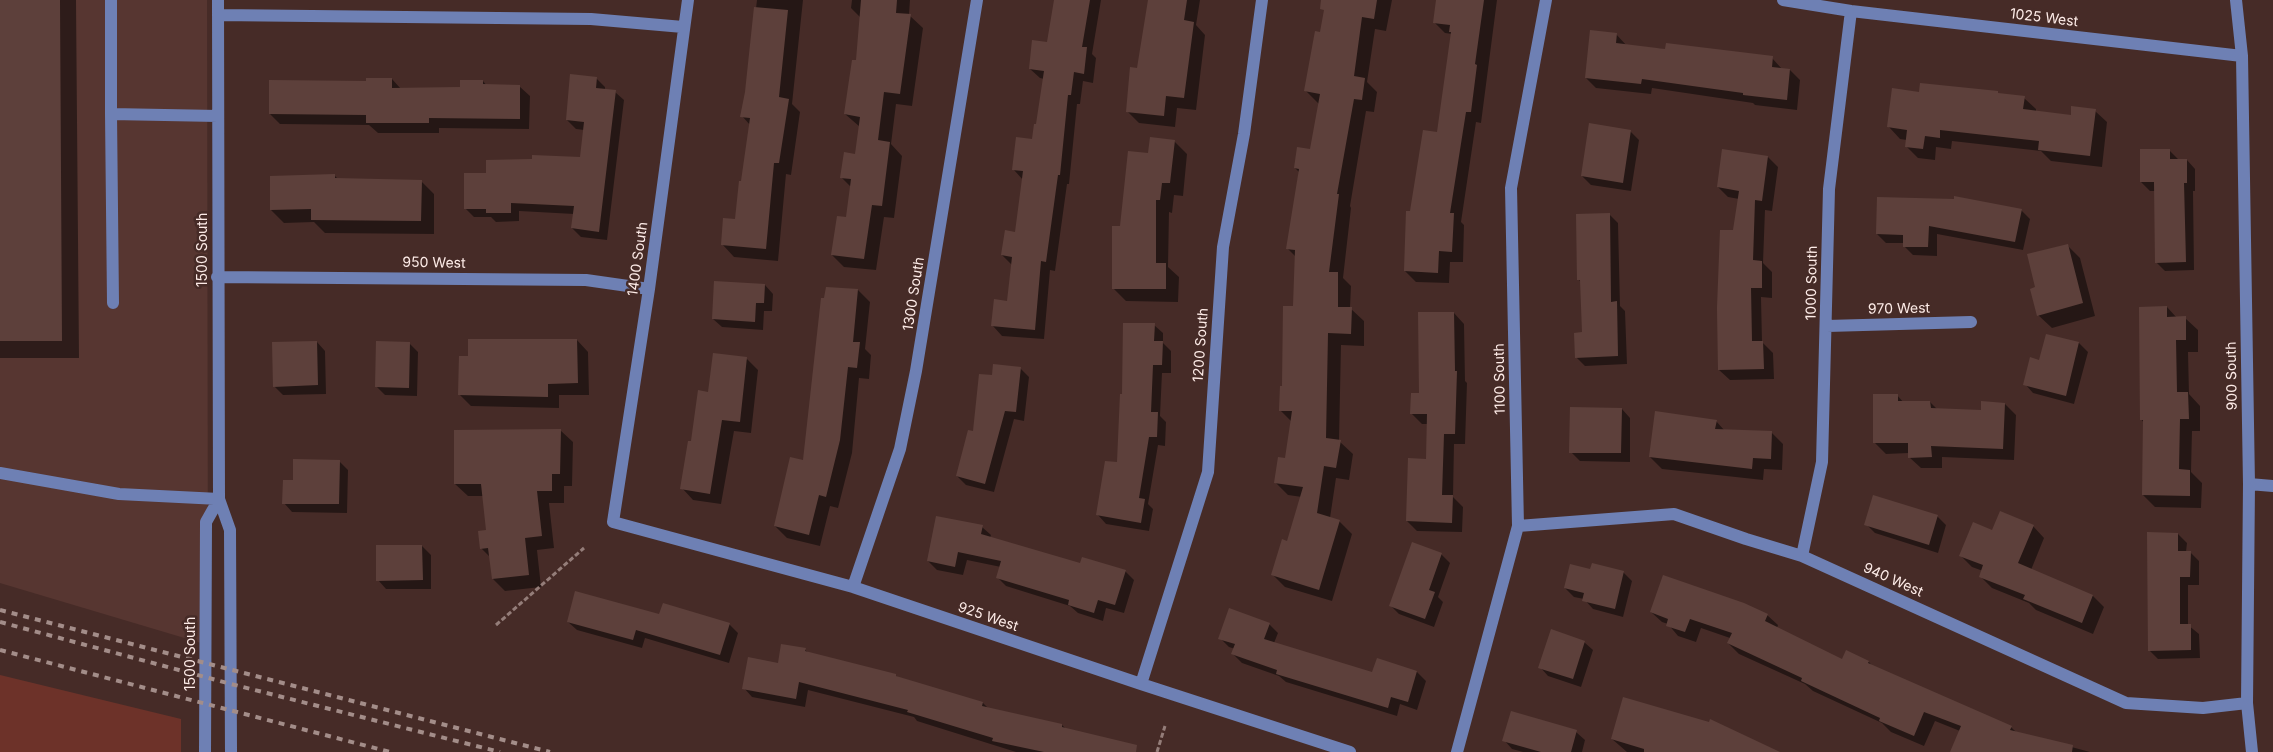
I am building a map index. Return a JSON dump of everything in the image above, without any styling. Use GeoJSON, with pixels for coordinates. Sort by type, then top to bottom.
{"type":"FeatureCollection","features":[{"type":"Feature","properties":{"kind":"street"},"geometry":{"type":"LineString","coordinates":[[112,0],[113,303]]}},
{"type":"Feature","properties":{"kind":"street","name":"1500 South"},"geometry":{"type":"LineString","coordinates":[[218,0],[218,499],[230,530],[231,752]]}},
{"type":"Feature","properties":{"kind":"street","name":"1400 South"},"geometry":{"type":"LineString","coordinates":[[613,522],[649,289],[688,0]]}},
{"type":"Feature","properties":{"kind":"street","name":"1300 South"},"geometry":{"type":"LineString","coordinates":[[853,587],[900,449],[910,400],[977,0]]}},
{"type":"Feature","properties":{"kind":"street","name":"1200 South"},"geometry":{"type":"LineString","coordinates":[[1140,684],[1208,472],[1223,247],[1244,134],[1262,0]]}},
{"type":"Feature","properties":{"kind":"street","name":"1100 South"},"geometry":{"type":"LineString","coordinates":[[1457,752],[1518,526],[1511,188],[1546,0]]}},
{"type":"Feature","properties":{"kind":"street","name":"1025 West"},"geometry":{"type":"LineString","coordinates":[[1784,0],[1851,11],[2242,56]]}},
{"type":"Feature","properties":{"kind":"street","name":"900 South"},"geometry":{"type":"LineString","coordinates":[[2236,0],[2242,56],[2249,484],[2247,703],[2252,752]]}},
{"type":"Feature","properties":{"kind":"street","name":"1000 South"},"geometry":{"type":"LineString","coordinates":[[1802,556],[1822,462],[1829,190],[1851,11]]}},
{"type":"Feature","properties":{"kind":"street"},"geometry":{"type":"LineString","coordinates":[[218,15],[591,19],[683,27]]}},
{"type":"Feature","properties":{"kind":"street"},"geometry":{"type":"LineString","coordinates":[[111,114],[218,116]]}},
{"type":"Feature","properties":{"kind":"street","name":"950 West"},"geometry":{"type":"LineString","coordinates":[[217,277],[586,280],[649,289]]}},
{"type":"Feature","properties":{"kind":"street","name":"970 West"},"geometry":{"type":"LineString","coordinates":[[1826,326],[1971,322]]}},
{"type":"Feature","properties":{"kind":"street"},"geometry":{"type":"LineString","coordinates":[[0,473],[119,494],[218,499]]}},
{"type":"Feature","properties":{"kind":"street"},"geometry":{"type":"LineString","coordinates":[[2249,484],[2273,486]]}},
{"type":"Feature","properties":{"kind":"street","name":"1500 South"},"geometry":{"type":"LineString","coordinates":[[205,752],[206,522],[218,499]]}},
{"type":"Feature","properties":{"kind":"street","name":"940 West"},"geometry":{"type":"LineString","coordinates":[[1518,526],[1674,514],[1802,556],[2126,703],[2204,708],[2247,703]]}},
{"type":"Feature","properties":{"kind":"street","name":"925 West"},"geometry":{"type":"LineString","coordinates":[[613,522],[853,587],[1140,684],[1350,752]]}},
{"type":"Feature","properties":{"kind":"path"},"geometry":{"type":"LineString","coordinates":[[496,625],[584,548]]}},
{"type":"Feature","properties":{"kind":"path"},"geometry":{"type":"LineString","coordinates":[[1157,752],[1165,726]]}},
{"type":"Feature","properties":{"kind":"shaded area"},"geometry":{"type":"Polygon","coordinates":[[[0,0],[207,0],[208,645],[0,583],[0,0]]]}},
{"type":"Feature","properties":{"kind":"shaded area"},"geometry":{"type":"Polygon","coordinates":[[[0,675],[181,719],[181,752],[0,752],[0,675]]]}},
{"type":"Feature","properties":{"kind":"building"},"geometry":{"type":"Polygon","coordinates":[[[0,0],[60,0],[62,341],[0,341],[0,0]]]}},
{"type":"Feature","properties":{"kind":"building"},"geometry":{"type":"Polygon","coordinates":[[[861,0],[897,0],[896,13],[911,14],[900,94],[884,92],[878,140],[890,142],[882,206],[872,205],[864,259],[831,255],[837,216],[846,217],[851,179],[840,178],[844,152],[855,154],[860,117],[844,114],[852,60],[856,60],[861,0]]]}},
{"type":"Feature","properties":{"kind":"building"},"geometry":{"type":"Polygon","coordinates":[[[1054,0],[1090,0],[1082,47],[1087,47],[1084,74],[1074,72],[1071,95],[1068,95],[1060,175],[1058,175],[1046,262],[1041,261],[1035,330],[991,326],[994,299],[1007,301],[1012,257],[1001,255],[1005,230],[1015,232],[1023,171],[1012,170],[1016,137],[1032,139],[1044,71],[1029,69],[1032,40],[1047,42],[1054,0]]]}},
{"type":"Feature","properties":{"kind":"building"},"geometry":{"type":"Polygon","coordinates":[[[1148,0],[1187,0],[1184,20],[1194,22],[1184,98],[1166,96],[1164,116],[1126,112],[1130,67],[1137,68],[1148,0]]]}},
{"type":"Feature","properties":{"kind":"building"},"geometry":{"type":"Polygon","coordinates":[[[1321,0],[1377,0],[1374,19],[1362,17],[1354,76],[1365,78],[1362,100],[1354,99],[1337,194],[1339,194],[1329,272],[1338,272],[1338,307],[1352,307],[1351,334],[1328,333],[1326,438],[1341,440],[1336,468],[1324,466],[1317,513],[1340,520],[1319,590],[1271,575],[1282,539],[1287,541],[1303,487],[1274,483],[1278,457],[1285,458],[1292,411],[1279,411],[1280,386],[1282,386],[1283,306],[1293,306],[1295,250],[1286,249],[1299,169],[1294,168],[1297,147],[1310,149],[1320,94],[1304,91],[1315,31],[1320,32],[1324,10],[1320,9],[1321,0]]]}},
{"type":"Feature","properties":{"kind":"building"},"geometry":{"type":"Polygon","coordinates":[[[1436,0],[1484,0],[1475,64],[1477,65],[1471,112],[1466,112],[1450,213],[1454,213],[1452,252],[1439,251],[1438,273],[1404,271],[1406,211],[1410,211],[1423,130],[1437,132],[1451,32],[1449,32],[1450,25],[1433,23],[1436,0]]]}},
{"type":"Feature","properties":{"kind":"building"},"geometry":{"type":"Polygon","coordinates":[[[754,7],[788,10],[779,97],[789,99],[779,163],[774,163],[766,249],[721,245],[723,218],[735,219],[739,181],[741,181],[750,118],[740,117],[745,92],[754,7]]]}},
{"type":"Feature","properties":{"kind":"building"},"geometry":{"type":"Polygon","coordinates":[[[1590,30],[1617,33],[1616,43],[1665,49],[1666,43],[1773,56],[1772,67],[1790,69],[1787,100],[1642,79],[1641,84],[1585,78],[1590,30]]]}},
{"type":"Feature","properties":{"kind":"building"},"geometry":{"type":"Polygon","coordinates":[[[570,74],[597,77],[596,88],[616,90],[599,232],[571,228],[574,206],[511,203],[511,213],[486,213],[486,209],[464,209],[464,173],[486,173],[486,160],[532,159],[532,155],[580,157],[584,122],[566,120],[570,74]]]}},
{"type":"Feature","properties":{"kind":"building"},"geometry":{"type":"Polygon","coordinates":[[[366,78],[392,78],[392,88],[460,87],[460,80],[483,80],[483,84],[520,85],[520,119],[429,118],[429,123],[366,123],[366,115],[269,114],[269,80],[366,81],[366,78]]]}},
{"type":"Feature","properties":{"kind":"building"},"geometry":{"type":"Polygon","coordinates":[[[1920,83],[1998,91],[1998,93],[2025,96],[2023,109],[2071,115],[2071,106],[2096,109],[2090,156],[2038,150],[2039,141],[1940,130],[1940,138],[1925,136],[1923,149],[1905,147],[1907,130],[1887,127],[1892,88],[1919,92],[1920,83]]]}},
{"type":"Feature","properties":{"kind":"building"},"geometry":{"type":"Polygon","coordinates":[[[1589,123],[1631,130],[1623,183],[1581,176],[1589,123]]]}},
{"type":"Feature","properties":{"kind":"building"},"geometry":{"type":"Polygon","coordinates":[[[1150,137],[1175,140],[1170,183],[1162,183],[1160,200],[1156,200],[1156,263],[1166,263],[1166,289],[1112,289],[1112,226],[1120,226],[1128,151],[1148,153],[1150,137]]]}},
{"type":"Feature","properties":{"kind":"building"},"geometry":{"type":"Polygon","coordinates":[[[1722,149],[1768,156],[1762,201],[1755,200],[1753,260],[1762,261],[1762,288],[1751,288],[1752,341],[1763,341],[1764,369],[1718,370],[1717,308],[1720,230],[1733,230],[1739,191],[1717,187],[1722,149]]]}},
{"type":"Feature","properties":{"kind":"building"},"geometry":{"type":"Polygon","coordinates":[[[2140,149],[2170,149],[2170,159],[2187,159],[2187,183],[2184,183],[2186,262],[2155,263],[2154,182],[2140,182],[2140,149]]]}},
{"type":"Feature","properties":{"kind":"building"},"geometry":{"type":"Polygon","coordinates":[[[335,174],[335,178],[422,180],[421,221],[311,220],[311,209],[270,210],[270,176],[335,174]]]}},
{"type":"Feature","properties":{"kind":"building"},"geometry":{"type":"Polygon","coordinates":[[[1954,196],[2022,209],[2015,242],[1929,226],[1928,247],[1903,247],[1903,235],[1876,234],[1877,197],[1954,199],[1954,196]]]}},
{"type":"Feature","properties":{"kind":"building"},"geometry":{"type":"Polygon","coordinates":[[[1610,213],[1611,302],[1617,301],[1618,356],[1575,358],[1574,333],[1582,332],[1580,280],[1577,280],[1576,214],[1610,213]]]}},
{"type":"Feature","properties":{"kind":"building"},"geometry":{"type":"Polygon","coordinates":[[[2068,244],[2083,303],[2037,316],[2030,289],[2035,287],[2027,254],[2068,244]]]}},
{"type":"Feature","properties":{"kind":"building"},"geometry":{"type":"Polygon","coordinates":[[[714,281],[765,284],[764,303],[756,303],[755,322],[712,319],[714,281]]]}},
{"type":"Feature","properties":{"kind":"building"},"geometry":{"type":"Polygon","coordinates":[[[826,287],[858,289],[853,342],[860,342],[857,368],[848,367],[840,440],[826,497],[819,495],[809,535],[774,526],[790,457],[803,460],[821,298],[824,298],[826,287]]]}},
{"type":"Feature","properties":{"kind":"building"},"geometry":{"type":"Polygon","coordinates":[[[2167,306],[2167,317],[2186,316],[2186,340],[2176,340],[2177,392],[2188,392],[2189,419],[2180,419],[2179,469],[2190,470],[2190,496],[2142,495],[2143,420],[2140,420],[2139,307],[2167,306]]]}},
{"type":"Feature","properties":{"kind":"building"},"geometry":{"type":"Polygon","coordinates":[[[1418,312],[1454,312],[1455,371],[1457,371],[1455,434],[1444,434],[1442,495],[1453,495],[1452,523],[1406,521],[1408,458],[1426,459],[1427,414],[1410,414],[1411,393],[1419,393],[1418,312]]]}},
{"type":"Feature","properties":{"kind":"building"},"geometry":{"type":"Polygon","coordinates":[[[1123,323],[1155,323],[1154,341],[1163,341],[1162,365],[1153,365],[1151,412],[1158,412],[1157,437],[1149,437],[1139,498],[1145,499],[1141,523],[1096,515],[1105,461],[1117,462],[1120,394],[1122,394],[1123,323]]]}},
{"type":"Feature","properties":{"kind":"building"},"geometry":{"type":"Polygon","coordinates":[[[2046,334],[2079,342],[2066,396],[2023,385],[2030,357],[2039,360],[2046,334]]]}},
{"type":"Feature","properties":{"kind":"building"},"geometry":{"type":"Polygon","coordinates":[[[468,339],[577,339],[578,383],[548,384],[548,397],[458,395],[459,356],[468,356],[468,339]]]}},
{"type":"Feature","properties":{"kind":"building"},"geometry":{"type":"Polygon","coordinates":[[[317,341],[318,385],[273,387],[272,342],[317,341]]]}},
{"type":"Feature","properties":{"kind":"building"},"geometry":{"type":"Polygon","coordinates":[[[376,341],[410,342],[409,388],[375,387],[376,341]]]}},
{"type":"Feature","properties":{"kind":"building"},"geometry":{"type":"Polygon","coordinates":[[[713,353],[747,357],[740,422],[722,420],[710,494],[680,489],[688,441],[691,441],[698,390],[708,392],[713,353]]]}},
{"type":"Feature","properties":{"kind":"building"},"geometry":{"type":"Polygon","coordinates":[[[993,364],[1021,367],[1016,412],[1005,411],[985,484],[956,476],[968,430],[973,431],[979,374],[992,375],[993,364]]]}},
{"type":"Feature","properties":{"kind":"building"},"geometry":{"type":"Polygon","coordinates":[[[1873,394],[1898,394],[1898,401],[1930,401],[1931,408],[1981,410],[1981,401],[2005,403],[2003,449],[1931,446],[1932,457],[1908,458],[1908,443],[1873,443],[1873,394]]]}},
{"type":"Feature","properties":{"kind":"building"},"geometry":{"type":"Polygon","coordinates":[[[1570,407],[1622,408],[1621,453],[1569,453],[1570,407]]]}},
{"type":"Feature","properties":{"kind":"building"},"geometry":{"type":"Polygon","coordinates":[[[1655,411],[1717,420],[1715,429],[1772,431],[1771,459],[1753,458],[1752,469],[1649,457],[1655,411]]]}},
{"type":"Feature","properties":{"kind":"building"},"geometry":{"type":"Polygon","coordinates":[[[561,429],[560,474],[552,474],[552,491],[537,491],[542,536],[525,538],[529,575],[492,579],[488,548],[480,549],[478,531],[486,530],[481,484],[454,484],[454,430],[561,429]]]}},
{"type":"Feature","properties":{"kind":"building"},"geometry":{"type":"Polygon","coordinates":[[[293,459],[340,460],[339,504],[282,504],[283,480],[293,480],[293,459]]]}},
{"type":"Feature","properties":{"kind":"building"},"geometry":{"type":"Polygon","coordinates":[[[1873,495],[1938,515],[1929,545],[1864,525],[1873,495]]]}},
{"type":"Feature","properties":{"kind":"building"},"geometry":{"type":"Polygon","coordinates":[[[2000,511],[2034,525],[2018,563],[2093,595],[2082,623],[2023,599],[2025,595],[1979,577],[1983,565],[1959,556],[1973,522],[1992,530],[2000,511]]]}},
{"type":"Feature","properties":{"kind":"building"},"geometry":{"type":"Polygon","coordinates":[[[936,516],[983,525],[981,534],[1080,563],[1082,557],[1126,570],[1115,605],[1098,600],[1094,613],[1068,605],[1069,600],[996,578],[1001,561],[958,552],[955,567],[927,561],[936,516]]]}},
{"type":"Feature","properties":{"kind":"building"},"geometry":{"type":"Polygon","coordinates":[[[2147,532],[2178,533],[2178,551],[2191,551],[2190,577],[2180,577],[2180,624],[2191,624],[2191,650],[2148,651],[2147,532]]]}},
{"type":"Feature","properties":{"kind":"building"},"geometry":{"type":"Polygon","coordinates":[[[1412,542],[1442,553],[1429,590],[1435,592],[1425,619],[1389,606],[1412,542]]]}},
{"type":"Feature","properties":{"kind":"building"},"geometry":{"type":"Polygon","coordinates":[[[376,545],[422,545],[423,580],[376,581],[376,545]]]}},
{"type":"Feature","properties":{"kind":"building"},"geometry":{"type":"Polygon","coordinates":[[[1592,563],[1624,571],[1615,609],[1582,601],[1584,593],[1564,588],[1570,564],[1590,569],[1592,563]]]}},
{"type":"Feature","properties":{"kind":"building"},"geometry":{"type":"Polygon","coordinates":[[[1663,575],[1744,603],[1768,614],[1765,621],[1842,659],[1846,650],[1869,661],[1868,663],[2012,726],[2010,730],[2073,745],[2072,752],[1950,752],[1961,726],[1924,712],[1914,736],[1879,721],[1880,718],[1801,681],[1802,678],[1727,643],[1732,633],[1690,619],[1685,632],[1666,626],[1668,619],[1650,612],[1663,575]]]}},
{"type":"Feature","properties":{"kind":"building"},"geometry":{"type":"Polygon","coordinates":[[[575,591],[659,614],[663,603],[730,623],[720,655],[636,630],[633,640],[567,622],[575,591]]]}},
{"type":"Feature","properties":{"kind":"building"},"geometry":{"type":"Polygon","coordinates":[[[1229,608],[1270,623],[1264,639],[1372,672],[1377,658],[1417,671],[1408,702],[1391,697],[1388,708],[1276,674],[1277,670],[1231,654],[1235,644],[1218,639],[1229,608]]]}},
{"type":"Feature","properties":{"kind":"building"},"geometry":{"type":"Polygon","coordinates":[[[1551,629],[1585,641],[1573,679],[1538,668],[1551,629]]]}},
{"type":"Feature","properties":{"kind":"building"},"geometry":{"type":"Polygon","coordinates":[[[781,644],[806,648],[805,651],[896,674],[896,676],[983,702],[982,706],[1062,724],[1062,727],[1137,745],[1136,752],[1044,752],[992,741],[993,738],[907,712],[908,710],[799,682],[796,699],[742,689],[748,657],[778,663],[781,644]]]}},
{"type":"Feature","properties":{"kind":"building"},"geometry":{"type":"Polygon","coordinates":[[[1623,697],[1709,722],[1710,719],[1780,752],[1644,752],[1644,749],[1611,739],[1623,697]]]}},
{"type":"Feature","properties":{"kind":"building"},"geometry":{"type":"Polygon","coordinates":[[[1511,711],[1577,730],[1571,752],[1541,752],[1502,741],[1511,711]]]}},
{"type":"Feature","properties":{"kind":"railway"},"geometry":{"type":"LineString","coordinates":[[0,610],[550,752]]}},
{"type":"Feature","properties":{"kind":"railway"},"geometry":{"type":"LineString","coordinates":[[0,622],[231,684],[500,752]]}},
{"type":"Feature","properties":{"kind":"railway"},"geometry":{"type":"LineString","coordinates":[[0,650],[390,752]]}}]}
